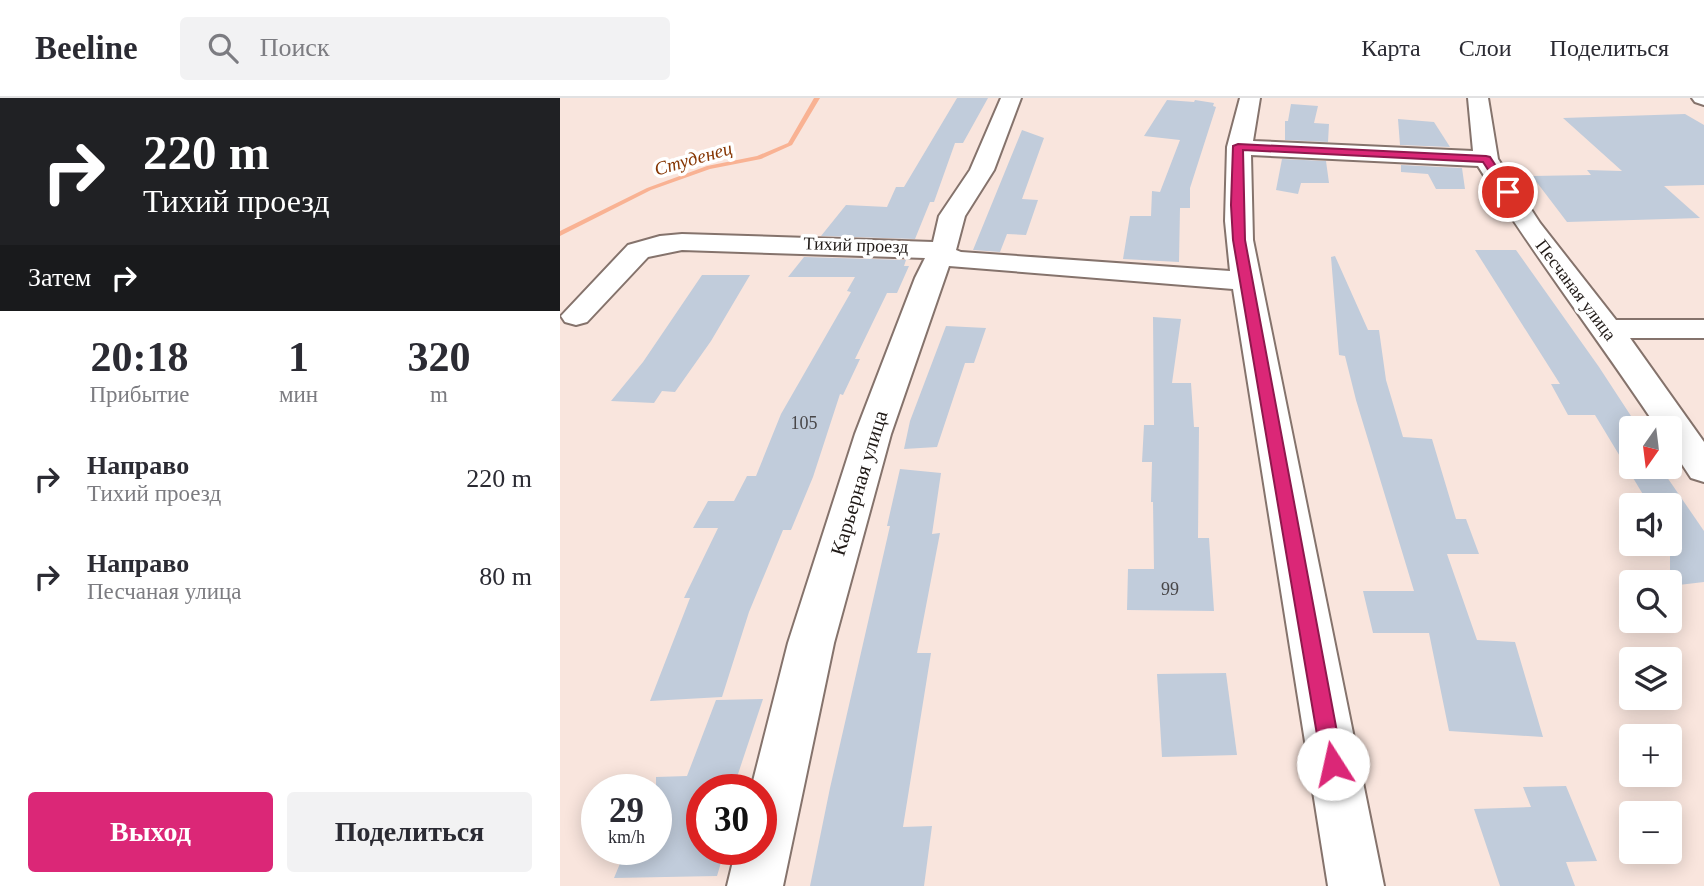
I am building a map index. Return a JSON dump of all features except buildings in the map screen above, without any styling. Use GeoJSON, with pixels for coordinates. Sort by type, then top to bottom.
{"type":"FeatureCollection","features":[{"type":"Feature","properties":{"kind":"street","name":"Карьерная улица"},"geometry":{"type":"LineString","coordinates":[[755,886],[811,643],[873,434],[929,278],[947,242],[952,216],[982,170],[1011,98]]}},
{"type":"Feature","properties":{"kind":"street"},"geometry":{"type":"LineString","coordinates":[[1250,98],[1238,146],[1237,205],[1246,281],[1356,886]]}},
{"type":"Feature","properties":{"kind":"street","name":"Песчаная улица"},"geometry":{"type":"LineString","coordinates":[[1478,98],[1486,159],[1529,227],[1607,330],[1704,469]]}},
{"type":"Feature","properties":{"kind":"street"},"geometry":{"type":"LineString","coordinates":[[1238,146],[1486,159]]}},
{"type":"Feature","properties":{"kind":"street","name":"Тихий проезд"},"geometry":{"type":"LineString","coordinates":[[576,316],[638,251],[660,244],[695,242],[912,247],[925,248],[957,260],[1246,281]]}},
{"type":"Feature","properties":{"kind":"street"},"geometry":{"type":"LineString","coordinates":[[1607,330],[1704,329]]}},
{"type":"Feature","properties":{"kind":"waterway","name":"Студенец"},"geometry":{"type":"LineString","coordinates":[[560,234],[649,189],[709,167],[759,158],[790,144],[817,98]]}},
{"type":"Feature","properties":{"kind":"route"},"geometry":{"type":"LineString","coordinates":[[1333,764],[1239,240],[1238,146],[1486,159],[1508,192]]}}]}
